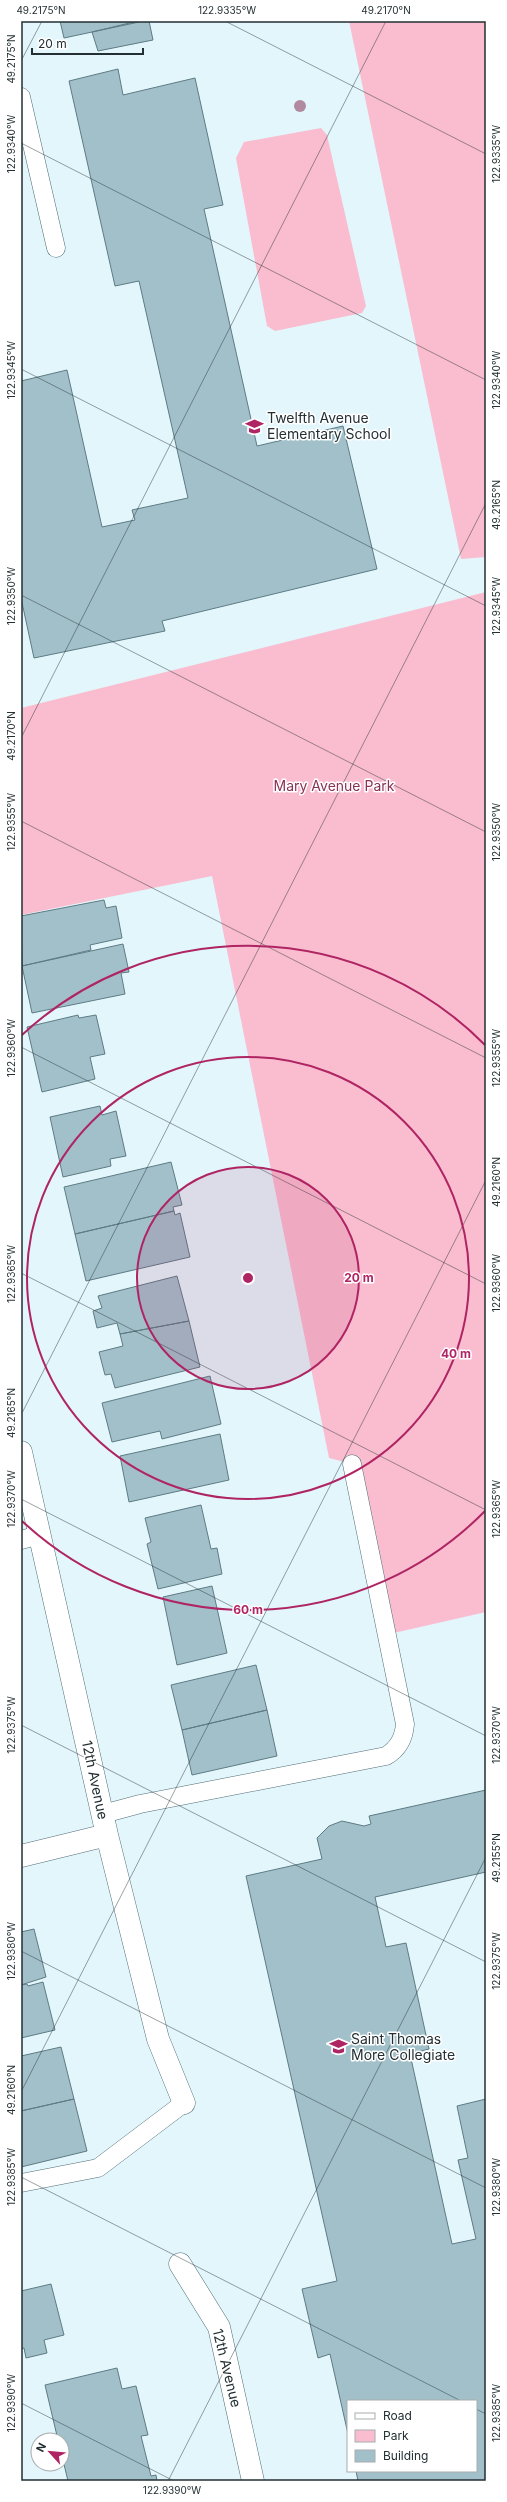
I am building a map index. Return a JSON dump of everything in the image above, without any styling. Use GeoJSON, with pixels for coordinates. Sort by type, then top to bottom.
{"type":"FeatureCollection","features":[{"type":"Feature","properties":{"kind":"street","name":"12th Avenue"},"geometry":{"type":"LineString","coordinates":[[21,1452],[30,1537],[158,2039],[184,2103]]}},
{"type":"Feature","properties":{"kind":"street"},"geometry":{"type":"LineString","coordinates":[[21,1856],[104,1825]]}},
{"type":"Feature","properties":{"kind":"street","name":"12th Avenue"},"geometry":{"type":"LineString","coordinates":[[180,2264],[219,2326],[253,2481]]}},
{"type":"Feature","properties":{"kind":"lane"},"geometry":{"type":"LineString","coordinates":[[21,97],[56,248]]}},
{"type":"Feature","properties":{"kind":"lane"},"geometry":{"type":"LineString","coordinates":[[104,1825],[140,1804],[386,1756],[394,1751],[404,1734],[405,1724],[352,1464]]}},
{"type":"Feature","properties":{"kind":"lane"},"geometry":{"type":"LineString","coordinates":[[21,2183],[98,2168],[184,2103]]}},
{"type":"Feature","properties":{"kind":"green space"},"geometry":{"type":"Polygon","coordinates":[[[349,21],[486,21],[486,557],[461,559],[349,21]]]}},
{"type":"Feature","properties":{"kind":"green space"},"geometry":{"type":"Polygon","coordinates":[[[321,128],[327,135],[366,306],[362,313],[275,331],[267,326],[236,158],[244,142],[321,128]]]}},
{"type":"Feature","properties":{"kind":"green space","name":"Mary Avenue Park"},"geometry":{"type":"Polygon","coordinates":[[[486,592],[486,1612],[385,1635],[352,1464],[329,1458],[212,876],[21,915],[21,708],[486,592]]]}},
{"type":"Feature","properties":{"kind":"building"},"geometry":{"type":"Polygon","coordinates":[[[60,21],[138,21],[139,22],[64,38],[60,21]]]}},
{"type":"Feature","properties":{"kind":"building"},"geometry":{"type":"Polygon","coordinates":[[[138,21],[149,21],[153,40],[98,51],[92,32],[138,21]]]}},
{"type":"Feature","properties":{"kind":"building"},"geometry":{"type":"Polygon","coordinates":[[[118,69],[123,95],[195,78],[223,205],[204,209],[257,446],[343,426],[377,569],[162,621],[165,631],[34,658],[21,598],[21,381],[67,370],[102,527],[135,520],[132,510],[188,498],[139,281],[115,286],[69,81],[118,69]]]}},
{"type":"Feature","properties":{"kind":"building"},"geometry":{"type":"Polygon","coordinates":[[[104,900],[106,908],[116,906],[122,938],[90,945],[91,950],[22,966],[21,916],[104,900]]]}},
{"type":"Feature","properties":{"kind":"building"},"geometry":{"type":"Polygon","coordinates":[[[123,944],[129,972],[121,973],[125,994],[32,1013],[22,966],[123,944]]]}},
{"type":"Feature","properties":{"kind":"building"},"geometry":{"type":"Polygon","coordinates":[[[78,1015],[79,1018],[96,1015],[105,1054],[90,1057],[95,1079],[42,1092],[27,1027],[78,1015]]]}},
{"type":"Feature","properties":{"kind":"building"},"geometry":{"type":"Polygon","coordinates":[[[100,1106],[102,1115],[116,1111],[126,1156],[110,1159],[111,1166],[63,1177],[50,1117],[100,1106]]]}},
{"type":"Feature","properties":{"kind":"building"},"geometry":{"type":"Polygon","coordinates":[[[171,1162],[182,1205],[173,1207],[174,1211],[75,1234],[64,1187],[171,1162]]]}},
{"type":"Feature","properties":{"kind":"building"},"geometry":{"type":"Polygon","coordinates":[[[174,1211],[175,1215],[180,1213],[190,1257],[86,1281],[75,1234],[174,1211]]]}},
{"type":"Feature","properties":{"kind":"building"},"geometry":{"type":"Polygon","coordinates":[[[177,1276],[189,1321],[120,1334],[117,1323],[97,1328],[93,1311],[102,1308],[98,1296],[177,1276]]]}},
{"type":"Feature","properties":{"kind":"building"},"geometry":{"type":"Polygon","coordinates":[[[189,1321],[200,1367],[115,1388],[111,1374],[105,1375],[99,1352],[123,1346],[120,1334],[189,1321]]]}},
{"type":"Feature","properties":{"kind":"building"},"geometry":{"type":"Polygon","coordinates":[[[210,1376],[221,1424],[162,1439],[160,1431],[112,1442],[102,1403],[210,1376]]]}},
{"type":"Feature","properties":{"kind":"building"},"geometry":{"type":"Polygon","coordinates":[[[220,1434],[229,1480],[129,1502],[120,1456],[220,1434]]]}},
{"type":"Feature","properties":{"kind":"building"},"geometry":{"type":"Polygon","coordinates":[[[201,1505],[211,1549],[217,1548],[222,1574],[158,1589],[147,1544],[151,1542],[145,1518],[201,1505]]]}},
{"type":"Feature","properties":{"kind":"building"},"geometry":{"type":"Polygon","coordinates":[[[212,1586],[227,1653],[177,1665],[163,1597],[212,1586]]]}},
{"type":"Feature","properties":{"kind":"building"},"geometry":{"type":"Polygon","coordinates":[[[256,1665],[267,1710],[182,1730],[171,1685],[256,1665]]]}},
{"type":"Feature","properties":{"kind":"building"},"geometry":{"type":"Polygon","coordinates":[[[267,1710],[277,1756],[192,1775],[182,1730],[267,1710]]]}},
{"type":"Feature","properties":{"kind":"building"},"geometry":{"type":"Polygon","coordinates":[[[486,1790],[486,1872],[375,1897],[386,1947],[406,1943],[429,2049],[410,2054],[452,2244],[476,2239],[458,2160],[468,2158],[457,2106],[486,2099],[486,2481],[358,2481],[356,2472],[477,2472],[477,2400],[347,2400],[347,2430],[330,2354],[318,2358],[302,2289],[337,2281],[246,1876],[322,1859],[317,1838],[329,1826],[342,1821],[364,1826],[371,1824],[369,1816],[486,1790]]]}},
{"type":"Feature","properties":{"kind":"building"},"geometry":{"type":"Polygon","coordinates":[[[34,1929],[46,1977],[21,1985],[21,1932],[34,1929]]]}},
{"type":"Feature","properties":{"kind":"building"},"geometry":{"type":"Polygon","coordinates":[[[43,1982],[55,2030],[21,2038],[21,1985],[27,1984],[28,1986],[43,1982]]]}},
{"type":"Feature","properties":{"kind":"building"},"geometry":{"type":"Polygon","coordinates":[[[61,2047],[74,2099],[21,2111],[21,2056],[61,2047]]]}},
{"type":"Feature","properties":{"kind":"building"},"geometry":{"type":"Polygon","coordinates":[[[74,2099],[87,2151],[21,2167],[21,2111],[74,2099]]]}},
{"type":"Feature","properties":{"kind":"building"},"geometry":{"type":"Polygon","coordinates":[[[51,2284],[64,2335],[44,2340],[47,2353],[26,2358],[24,2348],[21,2349],[21,2291],[51,2284]]]}},
{"type":"Feature","properties":{"kind":"building"},"geometry":{"type":"Polygon","coordinates":[[[117,2368],[122,2389],[136,2386],[148,2435],[141,2436],[151,2476],[156,2475],[157,2481],[68,2481],[66,2472],[70,2472],[70,2432],[56,2432],[45,2385],[117,2368]]]}},
{"type":"Feature","properties":{"kind":"place","name":"Twelfth Avenue Elementary School"},"geometry":{"type":"Point","coordinates":[254,426]}},
{"type":"Feature","properties":{"kind":"place","name":"Saint Thomas More Collegiate"},"geometry":{"type":"Point","coordinates":[338,2047]}}]}
